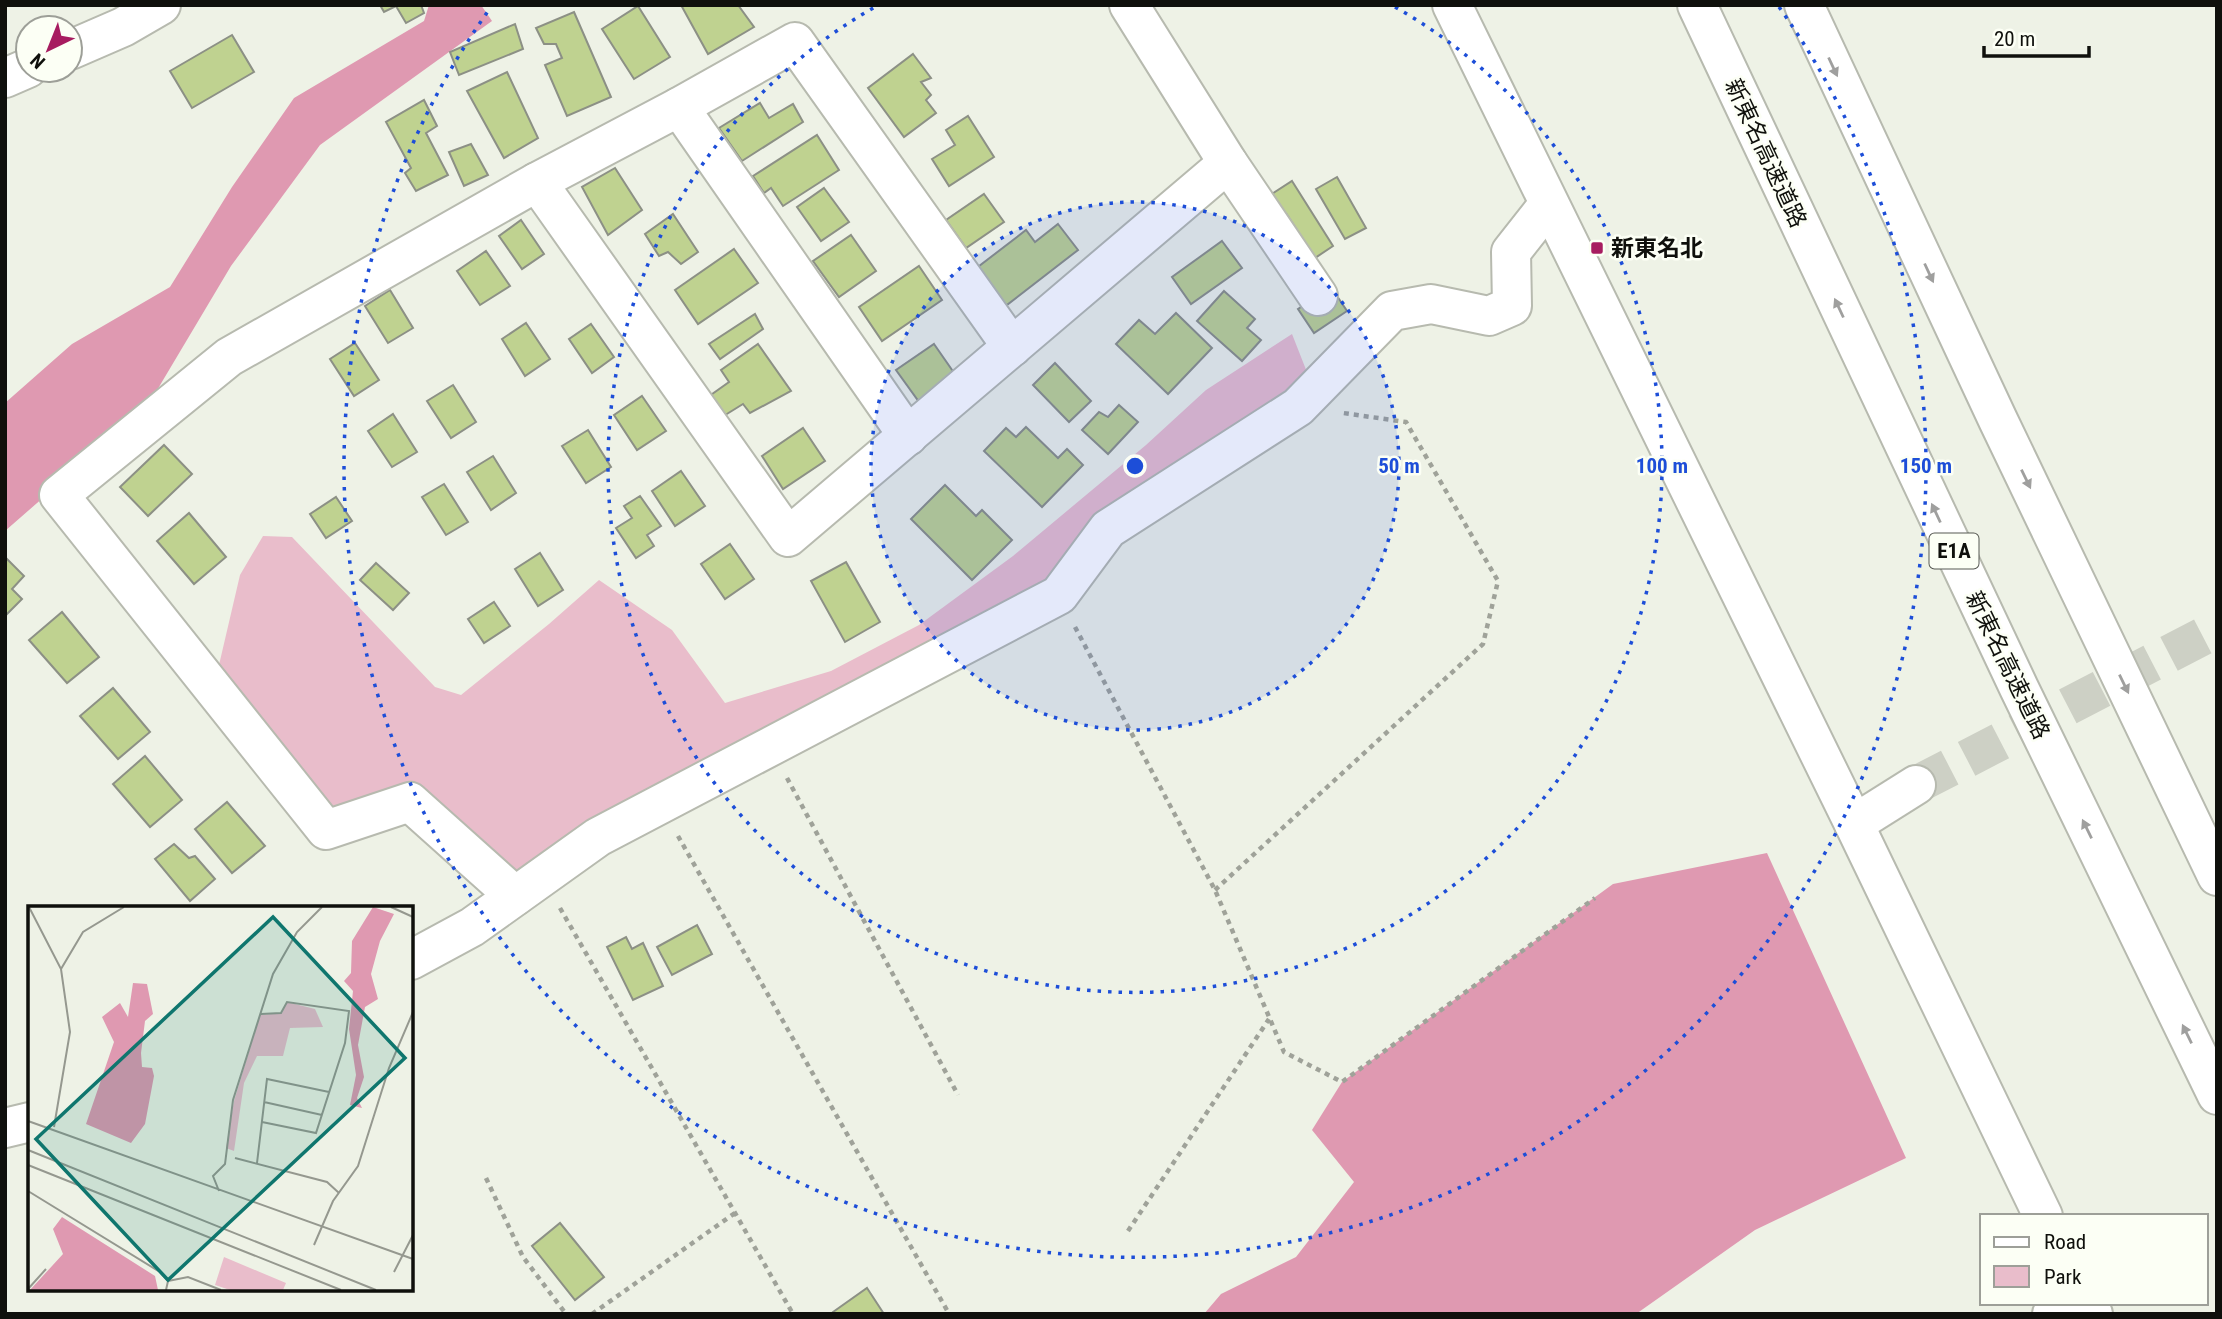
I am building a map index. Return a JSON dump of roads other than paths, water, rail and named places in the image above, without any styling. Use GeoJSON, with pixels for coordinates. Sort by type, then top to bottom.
{"type":"FeatureCollection","features":[{"type":"Feature","properties":{"kind":"main road"},"geometry":{"type":"LineString","coordinates":[[84,44],[161,5]]}},
{"type":"Feature","properties":{"kind":"main road"},"geometry":{"type":"LineString","coordinates":[[1129,5],[1228,163],[1318,296]]}},
{"type":"Feature","properties":{"kind":"main road"},"geometry":{"type":"LineString","coordinates":[[1452,5],[2042,1214]]}},
{"type":"Feature","properties":{"kind":"main road","name":"新東名高速道路"},"geometry":{"type":"LineString","coordinates":[[1697,5],[2007,663],[2217,1095]]}},
{"type":"Feature","properties":{"kind":"main road"},"geometry":{"type":"LineString","coordinates":[[1804,5],[1998,420],[2217,876]]}},
{"type":"Feature","properties":{"kind":"main road"},"geometry":{"type":"LineString","coordinates":[[529,886],[410,802],[326,830],[60,495],[229,357],[537,182],[680,107],[795,42],[1012,347]]}},
{"type":"Feature","properties":{"kind":"main road"},"geometry":{"type":"LineString","coordinates":[[680,107],[908,436]]}},
{"type":"Feature","properties":{"kind":"main road"},"geometry":{"type":"LineString","coordinates":[[537,182],[788,537],[1228,163]]}},
{"type":"Feature","properties":{"kind":"main road"},"geometry":{"type":"LineString","coordinates":[[413,959],[472,927],[598,837],[1059,595],[1108,529],[1298,407],[1392,311],[1431,304],[1489,316],[1512,306],[1511,252],[1548,205]]}},
{"type":"Feature","properties":{"kind":"main road"},"geometry":{"type":"LineString","coordinates":[[1854,824],[1916,785]]}},
{"type":"Feature","properties":{"kind":"main road"},"geometry":{"type":"LineString","coordinates":[[5,1128],[28,1122]]}},
{"type":"Feature","properties":{"kind":"tunnel"},"geometry":{"type":"LineString","coordinates":[[1916,785],[2217,629]]}},
{"type":"Feature","properties":{"kind":"place","name":"新東名北"},"geometry":{"type":"Point","coordinates":[1597,248]}}]}
